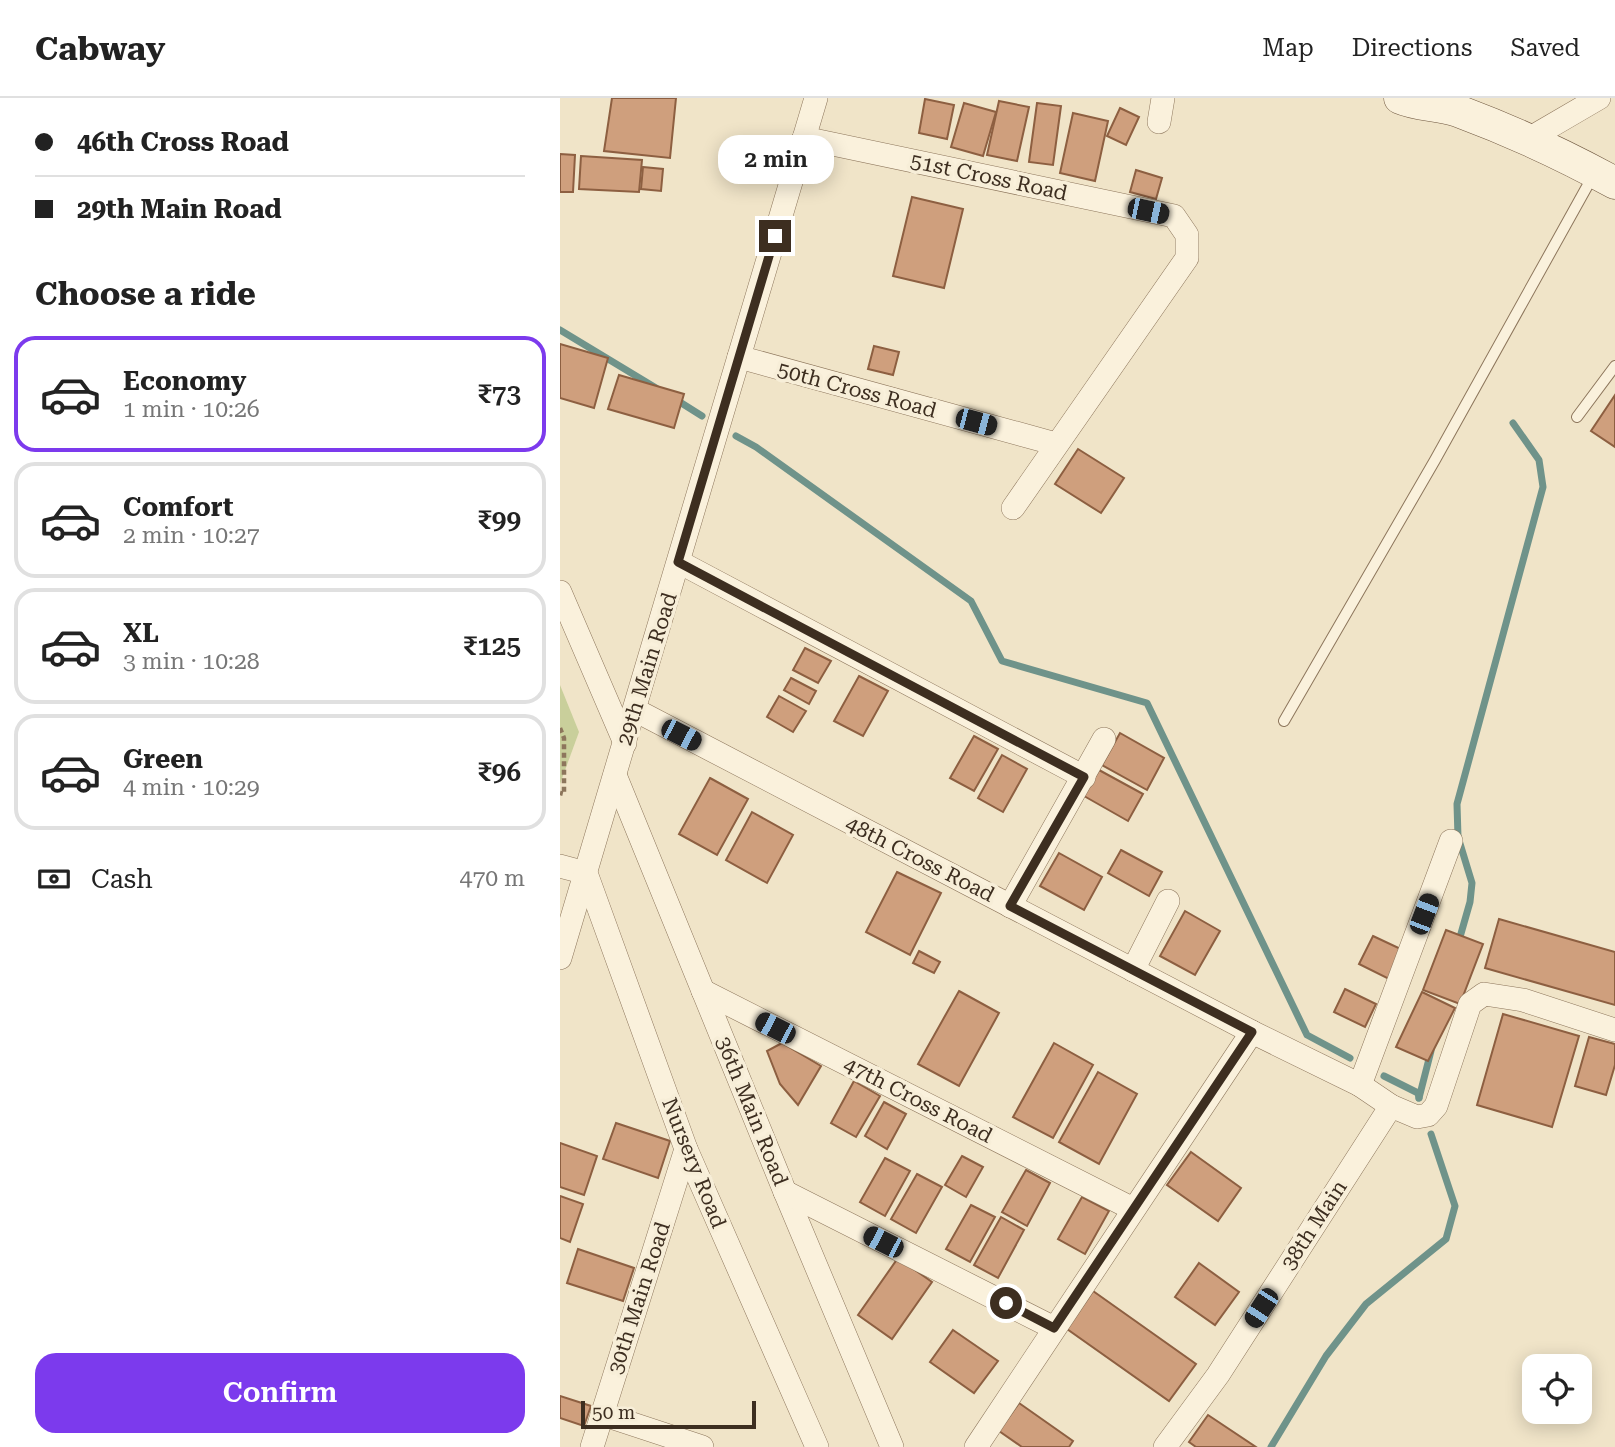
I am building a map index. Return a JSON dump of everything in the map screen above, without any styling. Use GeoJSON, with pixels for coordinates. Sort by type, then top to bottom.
{"type":"FeatureCollection","features":[{"type":"Feature","properties":{"kind":"main road"},"geometry":{"type":"LineString","coordinates":[[1400,98],[1449,104],[1564,155],[1605,177]]}},
{"type":"Feature","properties":{"kind":"street","name":"29th Main Road"},"geometry":{"type":"LineString","coordinates":[[560,958],[816,98]]}},
{"type":"Feature","properties":{"kind":"street"},"geometry":{"type":"LineString","coordinates":[[1159,122],[1163,98]]}},
{"type":"Feature","properties":{"kind":"street"},"geometry":{"type":"LineString","coordinates":[[1527,140],[1599,98]]}},
{"type":"Feature","properties":{"kind":"street","name":"51st Cross Road"},"geometry":{"type":"LineString","coordinates":[[804,138],[1174,216],[1187,235],[1187,258],[1056,444]]}},
{"type":"Feature","properties":{"kind":"street","name":"50th Cross Road"},"geometry":{"type":"LineString","coordinates":[[739,357],[1056,444]]}},
{"type":"Feature","properties":{"kind":"street"},"geometry":{"type":"LineString","coordinates":[[1013,508],[1056,444]]}},
{"type":"Feature","properties":{"kind":"street"},"geometry":{"type":"LineString","coordinates":[[678,562],[1084,777]]}},
{"type":"Feature","properties":{"kind":"street"},"geometry":{"type":"LineString","coordinates":[[560,593],[625,743]]}},
{"type":"Feature","properties":{"kind":"street","name":"48th Cross Road"},"geometry":{"type":"LineString","coordinates":[[635,710],[1252,1032],[1360,1085],[1391,1106],[1417,1117],[1428,1115],[1436,1106],[1470,1004],[1484,994],[1523,1000],[1615,1030]]}},
{"type":"Feature","properties":{"kind":"street"},"geometry":{"type":"LineString","coordinates":[[1010,906],[1104,739]]}},
{"type":"Feature","properties":{"kind":"street","name":"36th Main Road"},"geometry":{"type":"LineString","coordinates":[[615,775],[892,1447]]}},
{"type":"Feature","properties":{"kind":"street"},"geometry":{"type":"LineString","coordinates":[[1360,1085],[1451,841]]}},
{"type":"Feature","properties":{"kind":"street"},"geometry":{"type":"LineString","coordinates":[[560,866],[586,873]]}},
{"type":"Feature","properties":{"kind":"street","name":"Nursery Road"},"geometry":{"type":"LineString","coordinates":[[586,873],[686,1149],[817,1447]]}},
{"type":"Feature","properties":{"kind":"street"},"geometry":{"type":"LineString","coordinates":[[1133,970],[1168,901]]}},
{"type":"Feature","properties":{"kind":"street","name":"47th Cross Road"},"geometry":{"type":"LineString","coordinates":[[703,991],[1133,1209]]}},
{"type":"Feature","properties":{"kind":"street"},"geometry":{"type":"LineString","coordinates":[[975,1447],[1252,1032]]}},
{"type":"Feature","properties":{"kind":"street","name":"38th Main"},"geometry":{"type":"LineString","coordinates":[[1165,1447],[1217,1375],[1391,1106]]}},
{"type":"Feature","properties":{"kind":"street","name":"30th Main Road"},"geometry":{"type":"LineString","coordinates":[[592,1447],[686,1149]]}},
{"type":"Feature","properties":{"kind":"street"},"geometry":{"type":"LineString","coordinates":[[785,1192],[1054,1328]]}},
{"type":"Feature","properties":{"kind":"street"},"geometry":{"type":"LineString","coordinates":[[602,1414],[702,1447]]}},
{"type":"Feature","properties":{"kind":"lane"},"geometry":{"type":"LineString","coordinates":[[1284,721],[1435,460],[1605,177]]}},
{"type":"Feature","properties":{"kind":"lane"},"geometry":{"type":"LineString","coordinates":[[1577,417],[1615,366]]}},
{"type":"Feature","properties":{"kind":"path"},"geometry":{"type":"LineString","coordinates":[[560,728],[564,738],[564,794],[560,793]]}},
{"type":"Feature","properties":{"kind":"green space"},"geometry":{"type":"Polygon","coordinates":[[[560,685],[579,732],[560,784],[560,685]]]}},
{"type":"Feature","properties":{"kind":"building"},"geometry":{"type":"Polygon","coordinates":[[[612,98],[676,98],[670,158],[604,151],[612,98]]]}},
{"type":"Feature","properties":{"kind":"building"},"geometry":{"type":"Polygon","coordinates":[[[925,99],[954,105],[947,139],[919,133],[925,99]]]}},
{"type":"Feature","properties":{"kind":"building"},"geometry":{"type":"Polygon","coordinates":[[[999,101],[1029,107],[1017,161],[987,155],[999,101]]]}},
{"type":"Feature","properties":{"kind":"building"},"geometry":{"type":"Polygon","coordinates":[[[964,103],[996,112],[983,156],[951,147],[964,103]]]}},
{"type":"Feature","properties":{"kind":"building"},"geometry":{"type":"Polygon","coordinates":[[[1037,103],[1061,106],[1053,165],[1029,162],[1037,103]]]}},
{"type":"Feature","properties":{"kind":"building"},"geometry":{"type":"Polygon","coordinates":[[[1120,108],[1139,117],[1126,145],[1107,136],[1120,108]]]}},
{"type":"Feature","properties":{"kind":"building"},"geometry":{"type":"Polygon","coordinates":[[[1073,113],[1108,121],[1095,181],[1060,173],[1073,113]]]}},
{"type":"Feature","properties":{"kind":"building"},"geometry":{"type":"Polygon","coordinates":[[[560,154],[575,155],[573,192],[560,192],[560,154]]]}},
{"type":"Feature","properties":{"kind":"building"},"geometry":{"type":"Polygon","coordinates":[[[581,156],[642,160],[639,192],[579,189],[581,156]]]}},
{"type":"Feature","properties":{"kind":"building"},"geometry":{"type":"Polygon","coordinates":[[[643,167],[663,169],[661,191],[641,189],[643,167]]]}},
{"type":"Feature","properties":{"kind":"building"},"geometry":{"type":"Polygon","coordinates":[[[1136,170],[1162,178],[1156,199],[1130,192],[1136,170]]]}},
{"type":"Feature","properties":{"kind":"building"},"geometry":{"type":"Polygon","coordinates":[[[912,197],[963,209],[944,288],[893,276],[912,197]]]}},
{"type":"Feature","properties":{"kind":"building"},"geometry":{"type":"Polygon","coordinates":[[[560,344],[608,358],[594,408],[560,398],[560,344]]]}},
{"type":"Feature","properties":{"kind":"building"},"geometry":{"type":"Polygon","coordinates":[[[874,346],[899,352],[893,375],[868,369],[874,346]]]}},
{"type":"Feature","properties":{"kind":"building"},"geometry":{"type":"Polygon","coordinates":[[[619,375],[684,394],[674,428],[608,409],[619,375]]]}},
{"type":"Feature","properties":{"kind":"building"},"geometry":{"type":"Polygon","coordinates":[[[1615,395],[1615,447],[1591,431],[1615,395]]]}},
{"type":"Feature","properties":{"kind":"building"},"geometry":{"type":"Polygon","coordinates":[[[1078,449],[1124,478],[1101,513],[1055,484],[1078,449]]]}},
{"type":"Feature","properties":{"kind":"building"},"geometry":{"type":"Polygon","coordinates":[[[805,648],[831,661],[818,683],[793,670],[805,648]]]}},
{"type":"Feature","properties":{"kind":"building"},"geometry":{"type":"Polygon","coordinates":[[[859,676],[888,691],[863,736],[834,721],[859,676]]]}},
{"type":"Feature","properties":{"kind":"building"},"geometry":{"type":"Polygon","coordinates":[[[791,678],[816,691],[809,704],[784,690],[791,678]]]}},
{"type":"Feature","properties":{"kind":"building"},"geometry":{"type":"Polygon","coordinates":[[[779,696],[806,711],[793,732],[767,717],[779,696]]]}},
{"type":"Feature","properties":{"kind":"building"},"geometry":{"type":"Polygon","coordinates":[[[1120,733],[1164,758],[1147,790],[1102,765],[1120,733]]]}},
{"type":"Feature","properties":{"kind":"building"},"geometry":{"type":"Polygon","coordinates":[[[974,736],[998,749],[974,791],[950,778],[974,736]]]}},
{"type":"Feature","properties":{"kind":"building"},"geometry":{"type":"Polygon","coordinates":[[[1002,755],[1027,769],[1003,812],[978,798],[1002,755]]]}},
{"type":"Feature","properties":{"kind":"building"},"geometry":{"type":"Polygon","coordinates":[[[1099,770],[1143,794],[1128,821],[1084,796],[1099,770]]]}},
{"type":"Feature","properties":{"kind":"building"},"geometry":{"type":"Polygon","coordinates":[[[710,778],[748,799],[717,855],[679,834],[710,778]]]}},
{"type":"Feature","properties":{"kind":"building"},"geometry":{"type":"Polygon","coordinates":[[[752,812],[793,835],[767,883],[726,860],[752,812]]]}},
{"type":"Feature","properties":{"kind":"building"},"geometry":{"type":"Polygon","coordinates":[[[1121,850],[1162,872],[1149,896],[1108,873],[1121,850]]]}},
{"type":"Feature","properties":{"kind":"building"},"geometry":{"type":"Polygon","coordinates":[[[1059,853],[1102,877],[1084,910],[1040,886],[1059,853]]]}},
{"type":"Feature","properties":{"kind":"building"},"geometry":{"type":"Polygon","coordinates":[[[897,872],[941,893],[910,955],[866,932],[897,872]]]}},
{"type":"Feature","properties":{"kind":"building"},"geometry":{"type":"Polygon","coordinates":[[[1185,911],[1220,931],[1195,975],[1160,956],[1185,911]]]}},
{"type":"Feature","properties":{"kind":"building"},"geometry":{"type":"Polygon","coordinates":[[[1499,919],[1615,952],[1615,1005],[1485,968],[1499,919]]]}},
{"type":"Feature","properties":{"kind":"building"},"geometry":{"type":"Polygon","coordinates":[[[1446,930],[1483,944],[1460,1004],[1423,990],[1446,930]]]}},
{"type":"Feature","properties":{"kind":"building"},"geometry":{"type":"Polygon","coordinates":[[[1373,936],[1405,951],[1391,980],[1359,964],[1373,936]]]}},
{"type":"Feature","properties":{"kind":"building"},"geometry":{"type":"Polygon","coordinates":[[[919,951],[940,962],[934,973],[913,963],[919,951]]]}},
{"type":"Feature","properties":{"kind":"building"},"geometry":{"type":"Polygon","coordinates":[[[1345,989],[1376,1004],[1365,1027],[1334,1012],[1345,989]]]}},
{"type":"Feature","properties":{"kind":"building"},"geometry":{"type":"Polygon","coordinates":[[[959,991],[999,1013],[959,1086],[918,1064],[959,991]]]}},
{"type":"Feature","properties":{"kind":"building"},"geometry":{"type":"Polygon","coordinates":[[[1422,992],[1455,1008],[1428,1061],[1396,1047],[1422,992]]]}},
{"type":"Feature","properties":{"kind":"building"},"geometry":{"type":"Polygon","coordinates":[[[1503,1014],[1579,1036],[1552,1127],[1477,1105],[1503,1014]]]}},
{"type":"Feature","properties":{"kind":"building"},"geometry":{"type":"Polygon","coordinates":[[[1589,1037],[1615,1044],[1615,1065],[1606,1095],[1575,1086],[1589,1037]]]}},
{"type":"Feature","properties":{"kind":"building"},"geometry":{"type":"Polygon","coordinates":[[[782,1043],[821,1066],[798,1105],[780,1084],[767,1051],[782,1043]]]}},
{"type":"Feature","properties":{"kind":"building"},"geometry":{"type":"Polygon","coordinates":[[[1054,1043],[1093,1065],[1053,1138],[1013,1117],[1054,1043]]]}},
{"type":"Feature","properties":{"kind":"building"},"geometry":{"type":"Polygon","coordinates":[[[1098,1072],[1137,1094],[1099,1164],[1059,1142],[1098,1072]]]}},
{"type":"Feature","properties":{"kind":"building"},"geometry":{"type":"Polygon","coordinates":[[[854,1081],[880,1096],[856,1137],[831,1123],[854,1081]]]}},
{"type":"Feature","properties":{"kind":"building"},"geometry":{"type":"Polygon","coordinates":[[[884,1102],[906,1114],[887,1149],[865,1136],[884,1102]]]}},
{"type":"Feature","properties":{"kind":"building"},"geometry":{"type":"Polygon","coordinates":[[[616,1123],[670,1141],[658,1178],[603,1159],[616,1123]]]}},
{"type":"Feature","properties":{"kind":"building"},"geometry":{"type":"Polygon","coordinates":[[[560,1143],[597,1156],[584,1195],[560,1187],[560,1143]]]}},
{"type":"Feature","properties":{"kind":"building"},"geometry":{"type":"Polygon","coordinates":[[[1191,1152],[1241,1188],[1218,1221],[1167,1185],[1191,1152]]]}},
{"type":"Feature","properties":{"kind":"building"},"geometry":{"type":"Polygon","coordinates":[[[962,1156],[983,1167],[966,1197],[945,1185],[962,1156]]]}},
{"type":"Feature","properties":{"kind":"building"},"geometry":{"type":"Polygon","coordinates":[[[885,1158],[910,1171],[885,1216],[860,1202],[885,1158]]]}},
{"type":"Feature","properties":{"kind":"building"},"geometry":{"type":"Polygon","coordinates":[[[1026,1170],[1050,1183],[1027,1226],[1002,1212],[1026,1170]]]}},
{"type":"Feature","properties":{"kind":"building"},"geometry":{"type":"Polygon","coordinates":[[[917,1174],[942,1187],[916,1233],[891,1219],[917,1174]]]}},
{"type":"Feature","properties":{"kind":"building"},"geometry":{"type":"Polygon","coordinates":[[[560,1196],[583,1204],[570,1242],[560,1238],[560,1196]]]}},
{"type":"Feature","properties":{"kind":"building"},"geometry":{"type":"Polygon","coordinates":[[[1082,1197],[1109,1211],[1085,1254],[1058,1239],[1082,1197]]]}},
{"type":"Feature","properties":{"kind":"building"},"geometry":{"type":"Polygon","coordinates":[[[971,1205],[995,1217],[970,1262],[946,1249],[971,1205]]]}},
{"type":"Feature","properties":{"kind":"building"},"geometry":{"type":"Polygon","coordinates":[[[1001,1217],[1024,1230],[998,1278],[974,1265],[1001,1217]]]}},
{"type":"Feature","properties":{"kind":"building"},"geometry":{"type":"Polygon","coordinates":[[[578,1249],[634,1268],[623,1301],[567,1283],[578,1249]]]}},
{"type":"Feature","properties":{"kind":"building"},"geometry":{"type":"Polygon","coordinates":[[[898,1258],[932,1282],[892,1339],[858,1315],[898,1258]]]}},
{"type":"Feature","properties":{"kind":"building"},"geometry":{"type":"Polygon","coordinates":[[[1199,1263],[1239,1292],[1215,1325],[1175,1297],[1199,1263]]]}},
{"type":"Feature","properties":{"kind":"building"},"geometry":{"type":"Polygon","coordinates":[[[1093,1291],[1196,1364],[1169,1401],[1067,1329],[1093,1291]]]}},
{"type":"Feature","properties":{"kind":"building"},"geometry":{"type":"Polygon","coordinates":[[[953,1330],[998,1361],[974,1393],[930,1362],[953,1330]]]}},
{"type":"Feature","properties":{"kind":"building"},"geometry":{"type":"Polygon","coordinates":[[[560,1396],[591,1406],[584,1426],[560,1418],[560,1396]]]}},
{"type":"Feature","properties":{"kind":"building"},"geometry":{"type":"Polygon","coordinates":[[[1019,1403],[1073,1441],[1069,1447],[1022,1447],[999,1431],[1019,1403]]]}},
{"type":"Feature","properties":{"kind":"building"},"geometry":{"type":"Polygon","coordinates":[[[1208,1415],[1256,1447],[1196,1447],[1189,1442],[1208,1415]]]}},
{"type":"Feature","properties":{"kind":"waterway"},"geometry":{"type":"LineString","coordinates":[[560,330],[656,388]]}},
{"type":"Feature","properties":{"kind":"waterway"},"geometry":{"type":"LineString","coordinates":[[675,399],[702,416]]}},
{"type":"Feature","properties":{"kind":"waterway"},"geometry":{"type":"LineString","coordinates":[[1458,944],[1470,902],[1472,883],[1458,837],[1457,804],[1543,487],[1539,460],[1513,423]]}},
{"type":"Feature","properties":{"kind":"waterway"},"geometry":{"type":"LineString","coordinates":[[736,436],[756,447],[971,601],[1002,661],[1147,703],[1307,1035],[1350,1058]]}},
{"type":"Feature","properties":{"kind":"waterway"},"geometry":{"type":"LineString","coordinates":[[1419,1098],[1431,1051]]}},
{"type":"Feature","properties":{"kind":"waterway"},"geometry":{"type":"LineString","coordinates":[[1384,1076],[1418,1093],[1419,1098]]}},
{"type":"Feature","properties":{"kind":"waterway"},"geometry":{"type":"LineString","coordinates":[[1271,1447],[1326,1356],[1366,1304],[1446,1239],[1455,1206],[1431,1134]]}},
{"type":"Feature","properties":{"kind":"route"},"geometry":{"type":"LineString","coordinates":[[775,236],[678,562],[1084,777],[1010,906],[1252,1032],[1054,1328],[1006,1303]]}}]}
